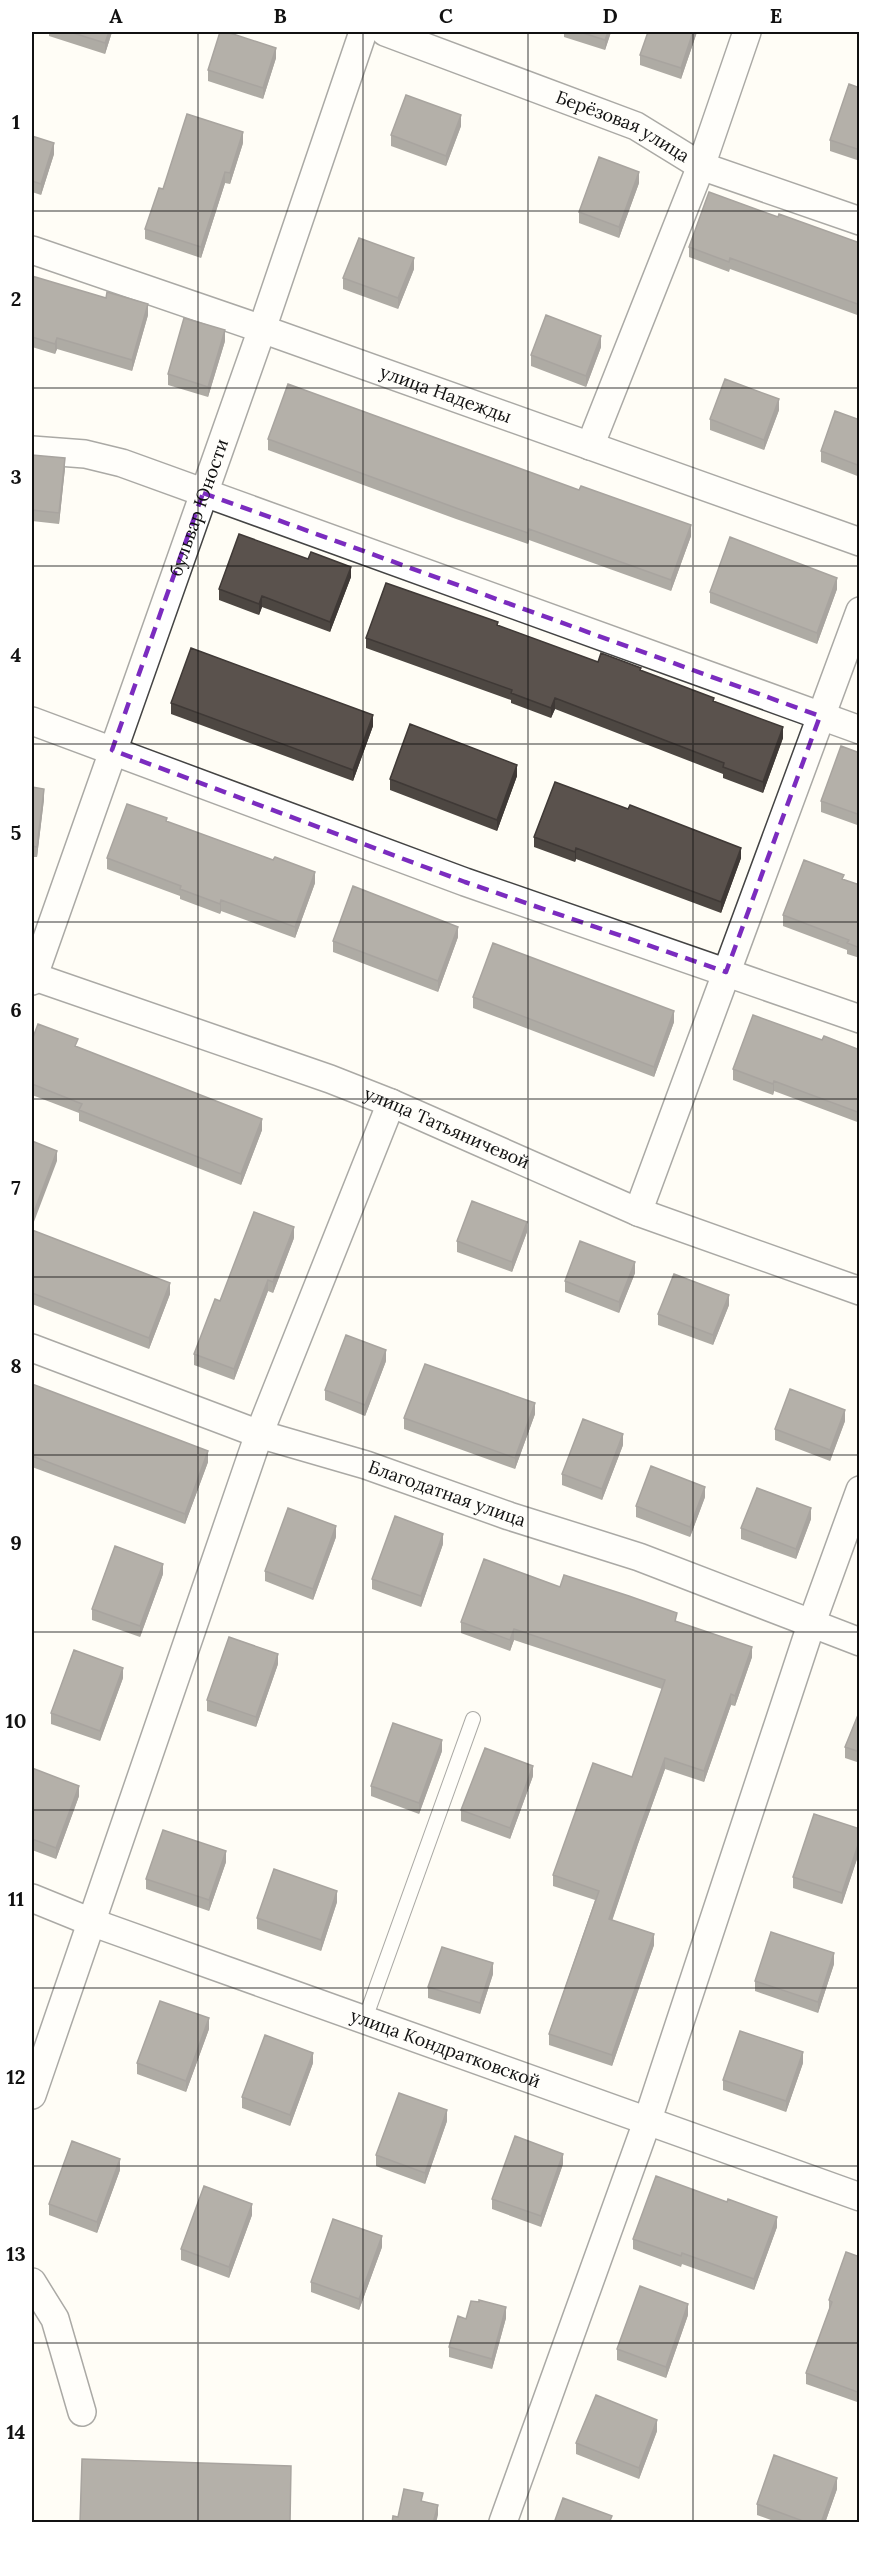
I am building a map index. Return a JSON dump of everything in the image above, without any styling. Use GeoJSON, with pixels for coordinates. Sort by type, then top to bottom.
{"type":"FeatureCollection","features":[{"type":"Feature","properties":{"kind":"street","name":"бульвар Юности"},"geometry":{"type":"LineString","coordinates":[[32,978],[262,329],[363,32]]}},
{"type":"Feature","properties":{"kind":"street","name":"Берёзовая улица"},"geometry":{"type":"LineString","coordinates":[[385,32],[636,126],[701,166],[860,221]]}},
{"type":"Feature","properties":{"kind":"street"},"geometry":{"type":"LineString","coordinates":[[590,447],[701,166],[747,32]]}},
{"type":"Feature","properties":{"kind":"street","name":"улица Надежды"},"geometry":{"type":"LineString","coordinates":[[32,250],[262,329],[860,542]]}},
{"type":"Feature","properties":{"kind":"street"},"geometry":{"type":"LineString","coordinates":[[32,450],[85,454],[122,463],[860,730]]}},
{"type":"Feature","properties":{"kind":"street"},"geometry":{"type":"LineString","coordinates":[[638,1212],[860,611]]}},
{"type":"Feature","properties":{"kind":"street"},"geometry":{"type":"LineString","coordinates":[[32,721],[465,882],[860,1019]]}},
{"type":"Feature","properties":{"kind":"street","name":"улица Татьяничевой"},"geometry":{"type":"LineString","coordinates":[[32,978],[269,1057],[391,1103],[638,1212],[860,1292]]}},
{"type":"Feature","properties":{"kind":"street"},"geometry":{"type":"LineString","coordinates":[[32,2095],[259,1434],[391,1103]]}},
{"type":"Feature","properties":{"kind":"street","name":"Благодатная улица"},"geometry":{"type":"LineString","coordinates":[[32,1348],[259,1434],[366,1465],[509,1516],[639,1557],[860,1642]]}},
{"type":"Feature","properties":{"kind":"street"},"geometry":{"type":"LineString","coordinates":[[502,2523],[647,2122],[811,1624],[860,1490]]}},
{"type":"Feature","properties":{"kind":"street","name":"улица Кондратковской"},"geometry":{"type":"LineString","coordinates":[[32,1898],[91,1922],[860,2197]]}},
{"type":"Feature","properties":{"kind":"street"},"geometry":{"type":"LineString","coordinates":[[32,2282],[55,2319],[82,2412]]}},
{"type":"Feature","properties":{"kind":"lane"},"geometry":{"type":"LineString","coordinates":[[365,2019],[474,1719]]}},
{"type":"Feature","properties":{"kind":"highlighted area"},"geometry":{"type":"Polygon","coordinates":[[[203,493],[820,716],[726,972],[465,882],[112,750],[203,493]]]}},
{"type":"Feature","properties":{"kind":"building"},"geometry":{"type":"Polygon","coordinates":[[[70,32],[109,32],[105,43],[70,32]]]}},
{"type":"Feature","properties":{"kind":"building"},"geometry":{"type":"Polygon","coordinates":[[[220,32],[227,32],[276,48],[263,88],[208,70],[220,32]]]}},
{"type":"Feature","properties":{"kind":"building"},"geometry":{"type":"Polygon","coordinates":[[[580,32],[608,32],[605,40],[580,32]]]}},
{"type":"Feature","properties":{"kind":"building"},"geometry":{"type":"Polygon","coordinates":[[[648,32],[693,32],[681,68],[640,55],[648,32]]]}},
{"type":"Feature","properties":{"kind":"building"},"geometry":{"type":"Polygon","coordinates":[[[849,84],[860,88],[860,150],[830,140],[849,84]]]}},
{"type":"Feature","properties":{"kind":"building"},"geometry":{"type":"Polygon","coordinates":[[[406,95],[461,115],[446,156],[391,135],[406,95]]]}},
{"type":"Feature","properties":{"kind":"building"},"geometry":{"type":"Polygon","coordinates":[[[187,114],[243,132],[230,173],[225,172],[201,247],[145,229],[159,188],[163,189],[187,114]]]}},
{"type":"Feature","properties":{"kind":"building"},"geometry":{"type":"Polygon","coordinates":[[[32,136],[54,143],[41,184],[32,181],[32,136]]]}},
{"type":"Feature","properties":{"kind":"building"},"geometry":{"type":"Polygon","coordinates":[[[599,157],[639,172],[619,227],[579,212],[599,157]]]}},
{"type":"Feature","properties":{"kind":"building"},"geometry":{"type":"Polygon","coordinates":[[[709,192],[860,243],[860,305],[730,258],[729,262],[689,247],[709,192]]]}},
{"type":"Feature","properties":{"kind":"building"},"geometry":{"type":"Polygon","coordinates":[[[359,238],[414,258],[398,298],[343,278],[359,238]]]}},
{"type":"Feature","properties":{"kind":"building"},"geometry":{"type":"Polygon","coordinates":[[[32,276],[106,298],[107,292],[148,304],[132,360],[57,338],[55,344],[32,337],[32,276]]]}},
{"type":"Feature","properties":{"kind":"building"},"geometry":{"type":"Polygon","coordinates":[[[546,315],[601,336],[586,376],[531,355],[546,315]]]}},
{"type":"Feature","properties":{"kind":"building"},"geometry":{"type":"Polygon","coordinates":[[[184,318],[225,330],[208,387],[168,374],[184,318]]]}},
{"type":"Feature","properties":{"kind":"building"},"geometry":{"type":"Polygon","coordinates":[[[725,379],[779,399],[764,440],[710,419],[725,379]]]}},
{"type":"Feature","properties":{"kind":"building"},"geometry":{"type":"Polygon","coordinates":[[[288,384],[579,490],[581,486],[691,525],[671,580],[529,529],[528,533],[456,508],[268,439],[288,384]]]}},
{"type":"Feature","properties":{"kind":"building"},"geometry":{"type":"Polygon","coordinates":[[[835,411],[860,420],[860,466],[821,451],[835,411]]]}},
{"type":"Feature","properties":{"kind":"building"},"geometry":{"type":"Polygon","coordinates":[[[32,455],[65,458],[59,513],[32,510],[32,455]]]}},
{"type":"Feature","properties":{"kind":"building"},"geometry":{"type":"Polygon","coordinates":[[[239,534],[308,559],[311,552],[351,567],[330,622],[262,596],[259,604],[219,589],[239,534]]]}},
{"type":"Feature","properties":{"kind":"building"},"geometry":{"type":"Polygon","coordinates":[[[730,537],[837,578],[817,633],[710,592],[730,537]]]}},
{"type":"Feature","properties":{"kind":"building"},"geometry":{"type":"Polygon","coordinates":[[[386,583],[498,622],[497,625],[598,662],[601,653],[714,698],[713,701],[783,727],[763,782],[723,767],[724,763],[555,698],[551,708],[511,693],[512,690],[366,638],[386,583]]]}},
{"type":"Feature","properties":{"kind":"building"},"geometry":{"type":"Polygon","coordinates":[[[191,648],[373,715],[353,770],[171,703],[191,648]]]}},
{"type":"Feature","properties":{"kind":"building"},"geometry":{"type":"Polygon","coordinates":[[[410,724],[517,765],[497,820],[390,779],[410,724]]]}},
{"type":"Feature","properties":{"kind":"building"},"geometry":{"type":"Polygon","coordinates":[[[841,746],[860,753],[860,815],[821,801],[841,746]]]}},
{"type":"Feature","properties":{"kind":"building"},"geometry":{"type":"Polygon","coordinates":[[[555,782],[628,809],[630,805],[741,848],[721,902],[576,848],[575,852],[534,837],[555,782]]]}},
{"type":"Feature","properties":{"kind":"building"},"geometry":{"type":"Polygon","coordinates":[[[32,787],[44,789],[37,847],[32,846],[32,787]]]}},
{"type":"Feature","properties":{"kind":"building"},"geometry":{"type":"Polygon","coordinates":[[[127,804],[167,818],[166,821],[273,860],[275,857],[315,872],[295,927],[221,900],[220,904],[180,889],[181,886],[107,858],[127,804]]]}},
{"type":"Feature","properties":{"kind":"building"},"geometry":{"type":"Polygon","coordinates":[[[804,860],[844,875],[842,879],[860,885],[860,948],[847,943],[849,940],[783,915],[804,860]]]}},
{"type":"Feature","properties":{"kind":"building"},"geometry":{"type":"Polygon","coordinates":[[[353,886],[458,927],[438,981],[333,941],[353,886]]]}},
{"type":"Feature","properties":{"kind":"building"},"geometry":{"type":"Polygon","coordinates":[[[493,943],[674,1011],[654,1067],[473,997],[493,943]]]}},
{"type":"Feature","properties":{"kind":"building"},"geometry":{"type":"Polygon","coordinates":[[[753,1015],[822,1040],[824,1036],[860,1050],[860,1113],[774,1081],[773,1084],[733,1069],[753,1015]]]}},
{"type":"Feature","properties":{"kind":"building"},"geometry":{"type":"Polygon","coordinates":[[[38,1024],[78,1039],[75,1046],[262,1119],[241,1174],[79,1110],[82,1104],[32,1084],[32,1040],[38,1024]]]}},
{"type":"Feature","properties":{"kind":"building"},"geometry":{"type":"Polygon","coordinates":[[[32,1141],[57,1151],[32,1217],[32,1141]]]}},
{"type":"Feature","properties":{"kind":"building"},"geometry":{"type":"Polygon","coordinates":[[[472,1201],[527,1222],[512,1262],[457,1241],[472,1201]]]}},
{"type":"Feature","properties":{"kind":"building"},"geometry":{"type":"Polygon","coordinates":[[[254,1212],[294,1227],[273,1282],[268,1280],[234,1369],[194,1354],[215,1299],[220,1301],[254,1212]]]}},
{"type":"Feature","properties":{"kind":"building"},"geometry":{"type":"Polygon","coordinates":[[[32,1230],[170,1283],[149,1338],[32,1293],[32,1230]]]}},
{"type":"Feature","properties":{"kind":"building"},"geometry":{"type":"Polygon","coordinates":[[[580,1241],[635,1262],[619,1302],[565,1281],[580,1241]]]}},
{"type":"Feature","properties":{"kind":"building"},"geometry":{"type":"Polygon","coordinates":[[[674,1274],[729,1295],[713,1335],[658,1314],[674,1274]]]}},
{"type":"Feature","properties":{"kind":"building"},"geometry":{"type":"Polygon","coordinates":[[[346,1335],[386,1350],[365,1405],[325,1390],[346,1335]]]}},
{"type":"Feature","properties":{"kind":"building"},"geometry":{"type":"Polygon","coordinates":[[[425,1364],[535,1403],[515,1458],[404,1418],[425,1364]]]}},
{"type":"Feature","properties":{"kind":"building"},"geometry":{"type":"Polygon","coordinates":[[[32,1384],[208,1451],[185,1514],[32,1456],[32,1384]]]}},
{"type":"Feature","properties":{"kind":"building"},"geometry":{"type":"Polygon","coordinates":[[[790,1389],[845,1410],[830,1450],[775,1429],[790,1389]]]}},
{"type":"Feature","properties":{"kind":"building"},"geometry":{"type":"Polygon","coordinates":[[[583,1419],[623,1434],[602,1489],[562,1474],[583,1419]]]}},
{"type":"Feature","properties":{"kind":"building"},"geometry":{"type":"Polygon","coordinates":[[[651,1466],[705,1487],[690,1527],[636,1506],[651,1466]]]}},
{"type":"Feature","properties":{"kind":"building"},"geometry":{"type":"Polygon","coordinates":[[[757,1488],[811,1508],[796,1549],[741,1528],[757,1488]]]}},
{"type":"Feature","properties":{"kind":"building"},"geometry":{"type":"Polygon","coordinates":[[[288,1508],[336,1526],[313,1589],[265,1571],[288,1508]]]}},
{"type":"Feature","properties":{"kind":"building"},"geometry":{"type":"Polygon","coordinates":[[[395,1516],[443,1534],[421,1596],[372,1579],[395,1516]]]}},
{"type":"Feature","properties":{"kind":"building"},"geometry":{"type":"Polygon","coordinates":[[[115,1546],[163,1564],[140,1626],[92,1609],[115,1546]]]}},
{"type":"Feature","properties":{"kind":"building"},"geometry":{"type":"Polygon","coordinates":[[[484,1559],[560,1587],[564,1575],[629,1596],[677,1613],[675,1621],[752,1647],[735,1696],[731,1694],[704,1771],[665,1758],[638,1833],[609,1919],[654,1934],[612,2055],[549,2034],[599,1891],[553,1875],[593,1763],[632,1777],[665,1680],[514,1629],[510,1640],[461,1622],[484,1559]]]}},
{"type":"Feature","properties":{"kind":"building"},"geometry":{"type":"Polygon","coordinates":[[[229,1637],[278,1654],[256,1717],[207,1700],[229,1637]]]}},
{"type":"Feature","properties":{"kind":"building"},"geometry":{"type":"Polygon","coordinates":[[[74,1650],[123,1668],[100,1731],[51,1713],[74,1650]]]}},
{"type":"Feature","properties":{"kind":"building"},"geometry":{"type":"Polygon","coordinates":[[[860,1710],[860,1752],[845,1747],[860,1710]]]}},
{"type":"Feature","properties":{"kind":"building"},"geometry":{"type":"Polygon","coordinates":[[[393,1723],[442,1740],[419,1803],[371,1786],[393,1723]]]}},
{"type":"Feature","properties":{"kind":"building"},"geometry":{"type":"Polygon","coordinates":[[[485,1748],[533,1766],[510,1828],[461,1810],[485,1748]]]}},
{"type":"Feature","properties":{"kind":"building"},"geometry":{"type":"Polygon","coordinates":[[[32,1768],[79,1786],[56,1848],[32,1839],[32,1768]]]}},
{"type":"Feature","properties":{"kind":"building"},"geometry":{"type":"Polygon","coordinates":[[[814,1814],[860,1829],[860,1839],[842,1893],[793,1877],[814,1814]]]}},
{"type":"Feature","properties":{"kind":"building"},"geometry":{"type":"Polygon","coordinates":[[[163,1830],[226,1851],[209,1900],[146,1879],[163,1830]]]}},
{"type":"Feature","properties":{"kind":"building"},"geometry":{"type":"Polygon","coordinates":[[[274,1869],[337,1891],[321,1940],[257,1918],[274,1869]]]}},
{"type":"Feature","properties":{"kind":"building"},"geometry":{"type":"Polygon","coordinates":[[[771,1932],[834,1953],[818,2002],[755,1981],[771,1932]]]}},
{"type":"Feature","properties":{"kind":"building"},"geometry":{"type":"Polygon","coordinates":[[[442,1947],[493,1963],[480,2003],[428,1987],[442,1947]]]}},
{"type":"Feature","properties":{"kind":"building"},"geometry":{"type":"Polygon","coordinates":[[[160,2001],[209,2018],[186,2081],[137,2063],[160,2001]]]}},
{"type":"Feature","properties":{"kind":"building"},"geometry":{"type":"Polygon","coordinates":[[[740,2031],[803,2052],[786,2101],[723,2080],[740,2031]]]}},
{"type":"Feature","properties":{"kind":"building"},"geometry":{"type":"Polygon","coordinates":[[[265,2035],[313,2053],[290,2115],[242,2097],[265,2035]]]}},
{"type":"Feature","properties":{"kind":"building"},"geometry":{"type":"Polygon","coordinates":[[[399,2093],[447,2110],[425,2173],[376,2155],[399,2093]]]}},
{"type":"Feature","properties":{"kind":"building"},"geometry":{"type":"Polygon","coordinates":[[[515,2136],[563,2154],[541,2216],[492,2199],[515,2136]]]}},
{"type":"Feature","properties":{"kind":"building"},"geometry":{"type":"Polygon","coordinates":[[[72,2141],[120,2159],[97,2222],[49,2204],[72,2141]]]}},
{"type":"Feature","properties":{"kind":"building"},"geometry":{"type":"Polygon","coordinates":[[[656,2176],[727,2202],[728,2199],[777,2217],[754,2279],[682,2253],[681,2256],[633,2239],[656,2176]]]}},
{"type":"Feature","properties":{"kind":"building"},"geometry":{"type":"Polygon","coordinates":[[[204,2186],[252,2204],[229,2267],[181,2249],[204,2186]]]}},
{"type":"Feature","properties":{"kind":"building"},"geometry":{"type":"Polygon","coordinates":[[[333,2219],[382,2236],[359,2299],[311,2282],[333,2219]]]}},
{"type":"Feature","properties":{"kind":"building"},"geometry":{"type":"Polygon","coordinates":[[[846,2252],[860,2257],[860,2393],[806,2373],[832,2302],[829,2300],[846,2252]]]}},
{"type":"Feature","properties":{"kind":"building"},"geometry":{"type":"Polygon","coordinates":[[[640,2286],[688,2304],[666,2367],[617,2349],[640,2286]]]}},
{"type":"Feature","properties":{"kind":"building"},"geometry":{"type":"Polygon","coordinates":[[[479,2300],[506,2307],[492,2359],[449,2347],[458,2316],[466,2319],[471,2301],[479,2302],[479,2300]]]}},
{"type":"Feature","properties":{"kind":"building"},"geometry":{"type":"Polygon","coordinates":[[[596,2395],[657,2420],[639,2468],[576,2443],[596,2395]]]}},
{"type":"Feature","properties":{"kind":"building"},"geometry":{"type":"Polygon","coordinates":[[[774,2455],[837,2478],[821,2523],[808,2523],[757,2504],[774,2455]]]}},
{"type":"Feature","properties":{"kind":"building"},"geometry":{"type":"Polygon","coordinates":[[[82,2459],[291,2466],[290,2523],[80,2523],[82,2459]]]}},
{"type":"Feature","properties":{"kind":"building"},"geometry":{"type":"Polygon","coordinates":[[[404,2489],[423,2493],[421,2501],[438,2505],[433,2523],[392,2523],[393,2516],[398,2517],[404,2489]]]}},
{"type":"Feature","properties":{"kind":"building"},"geometry":{"type":"Polygon","coordinates":[[[563,2498],[612,2516],[609,2523],[554,2523],[563,2498]]]}}]}
